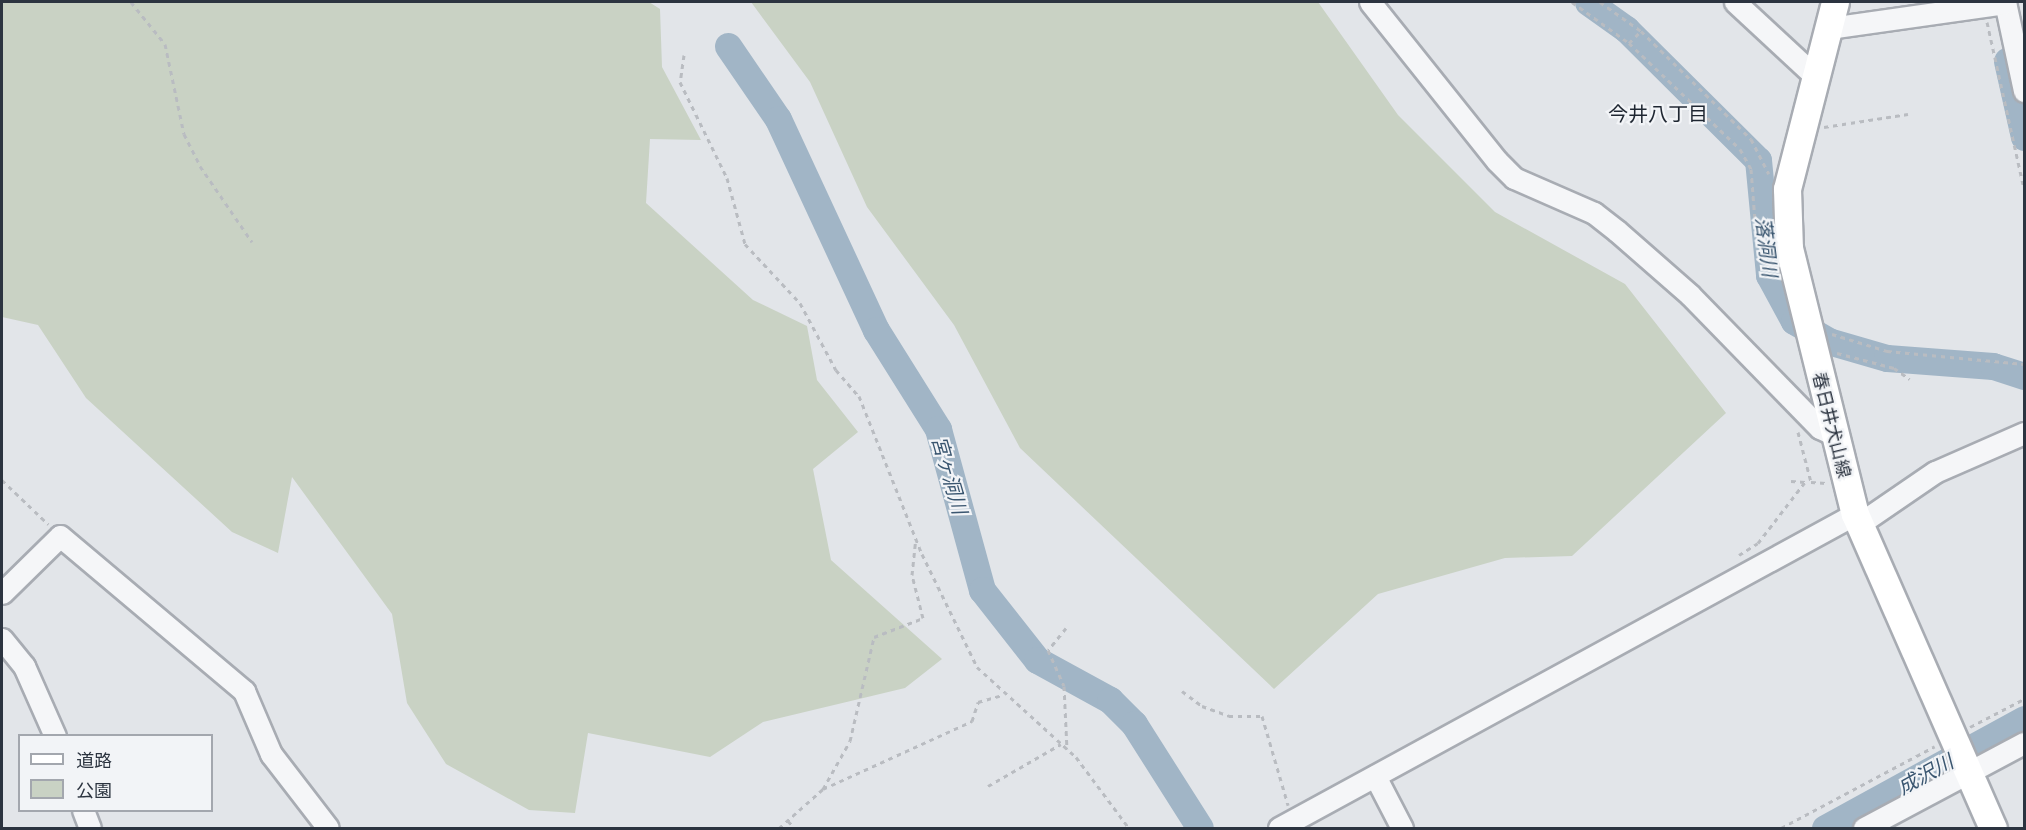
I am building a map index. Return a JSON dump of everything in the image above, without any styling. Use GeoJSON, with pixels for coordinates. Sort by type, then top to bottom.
{"type":"FeatureCollection","features":[{"type":"Feature","properties":{"kind":"main road","name":"春日井犬山線"},"geometry":{"type":"LineString","coordinates":[[1835,2],[1830,28],[1802,127],[1786,216],[1811,338],[1845,484],[1857,519],[1993,828]]}},
{"type":"Feature","properties":{"kind":"street"},"geometry":{"type":"LineString","coordinates":[[1370,2],[1497,161],[1515,177],[1594,213],[1617,231],[1690,295],[1790,398],[1833,434]]}},
{"type":"Feature","properties":{"kind":"street"},"geometry":{"type":"LineString","coordinates":[[1735,2],[1815,76]]}},
{"type":"Feature","properties":{"kind":"street"},"geometry":{"type":"LineString","coordinates":[[1830,28],[1984,9],[2005,2],[2025,91]]}},
{"type":"Feature","properties":{"kind":"street"},"geometry":{"type":"LineString","coordinates":[[1285,825],[1724,585],[1857,519],[1935,472],[2025,433]]}},
{"type":"Feature","properties":{"kind":"street"},"geometry":{"type":"LineString","coordinates":[[2,593],[60,536],[244,691],[272,754],[328,828]]}},
{"type":"Feature","properties":{"kind":"street"},"geometry":{"type":"LineString","coordinates":[[2,639],[24,666],[55,734]]}},
{"type":"Feature","properties":{"kind":"street"},"geometry":{"type":"LineString","coordinates":[[1864,828],[2025,743]]}},
{"type":"Feature","properties":{"kind":"street"},"geometry":{"type":"LineString","coordinates":[[1375,776],[1402,828]]}},
{"type":"Feature","properties":{"kind":"street"},"geometry":{"type":"LineString","coordinates":[[84,812],[90,828]]}},
{"type":"Feature","properties":{"kind":"path"},"geometry":{"type":"LineString","coordinates":[[131,2],[165,44],[168,71],[184,134],[252,243]]}},
{"type":"Feature","properties":{"kind":"path"},"geometry":{"type":"LineString","coordinates":[[1572,2],[1629,43],[1740,149],[1751,169],[1755,221]]}},
{"type":"Feature","properties":{"kind":"path"},"geometry":{"type":"LineString","coordinates":[[1600,2],[1640,32],[1751,140],[1769,179]]}},
{"type":"Feature","properties":{"kind":"path"},"geometry":{"type":"LineString","coordinates":[[1984,9],[2025,189]]}},
{"type":"Feature","properties":{"kind":"path"},"geometry":{"type":"LineString","coordinates":[[1629,43],[1640,32]]}},
{"type":"Feature","properties":{"kind":"path"},"geometry":{"type":"LineString","coordinates":[[684,55],[680,82],[727,178],[745,244],[800,303],[831,362],[859,396],[916,539],[977,668],[1004,695],[1067,749],[1129,828]]}},
{"type":"Feature","properties":{"kind":"path"},"geometry":{"type":"LineString","coordinates":[[1802,127],[1908,114]]}},
{"type":"Feature","properties":{"kind":"path"},"geometry":{"type":"LineString","coordinates":[[1811,338],[1902,352],[2025,364]]}},
{"type":"Feature","properties":{"kind":"path"},"geometry":{"type":"LineString","coordinates":[[1811,338],[1894,368],[1910,380]]}},
{"type":"Feature","properties":{"kind":"path"},"geometry":{"type":"LineString","coordinates":[[1790,398],[1810,482]]}},
{"type":"Feature","properties":{"kind":"path"},"geometry":{"type":"LineString","coordinates":[[2,480],[60,536]]}},
{"type":"Feature","properties":{"kind":"path"},"geometry":{"type":"LineString","coordinates":[[1791,481],[1845,484]]}},
{"type":"Feature","properties":{"kind":"path"},"geometry":{"type":"LineString","coordinates":[[1724,585],[1729,562],[1758,543],[1805,482]]}},
{"type":"Feature","properties":{"kind":"path"},"geometry":{"type":"LineString","coordinates":[[823,789],[850,741],[874,637],[923,618],[912,575],[916,539]]}},
{"type":"Feature","properties":{"kind":"path"},"geometry":{"type":"LineString","coordinates":[[1066,628],[1049,643],[1054,664],[1062,681],[1067,749]]}},
{"type":"Feature","properties":{"kind":"path"},"geometry":{"type":"LineString","coordinates":[[1182,691],[1229,716],[1262,716],[1285,825]]}},
{"type":"Feature","properties":{"kind":"path"},"geometry":{"type":"LineString","coordinates":[[779,828],[823,789],[972,721],[978,702],[1004,695]]}},
{"type":"Feature","properties":{"kind":"path"},"geometry":{"type":"LineString","coordinates":[[1781,828],[2025,699]]}},
{"type":"Feature","properties":{"kind":"path"},"geometry":{"type":"LineString","coordinates":[[988,786],[1061,744]]}},
{"type":"Feature","properties":{"kind":"path"},"geometry":{"type":"LineString","coordinates":[[788,820],[795,828]]}},
{"type":"Feature","properties":{"kind":"green space"},"geometry":{"type":"Polygon","coordinates":[[[2,2],[649,2],[660,9],[662,67],[701,140],[650,139],[646,203],[753,300],[807,326],[817,380],[858,432],[813,469],[831,560],[942,659],[905,688],[763,722],[710,757],[588,733],[575,813],[529,810],[446,764],[407,703],[392,614],[292,477],[278,553],[232,532],[86,398],[38,325],[2,317],[2,2]]]}},
{"type":"Feature","properties":{"kind":"green space"},"geometry":{"type":"Polygon","coordinates":[[[751,2],[1318,2],[1398,115],[1495,212],[1625,284],[1726,413],[1572,556],[1505,558],[1378,594],[1274,689],[1020,448],[954,325],[867,207],[810,82],[751,2]]]}},
{"type":"Feature","properties":{"kind":"waterway","name":"落洞川"},"geometry":{"type":"LineString","coordinates":[[1588,2],[1626,29],[1758,160],[1769,275],[1794,321],[1828,341],[1887,358],[1993,366],[2024,376]]}},
{"type":"Feature","properties":{"kind":"waterway","name":"宮ヶ洞川"},"geometry":{"type":"LineString","coordinates":[[728,46],[778,119],[876,330],[938,429],[982,590],[1037,660],[1110,700],[1134,724],[1200,828]]}},
{"type":"Feature","properties":{"kind":"waterway"},"geometry":{"type":"LineString","coordinates":[[2007,61],[2024,137]]}},
{"type":"Feature","properties":{"kind":"waterway","name":"成沢川"},"geometry":{"type":"LineString","coordinates":[[1825,828],[2024,719]]}},
{"type":"Feature","properties":{"kind":"district","name":"今井八丁目"},"geometry":{"type":"Point","coordinates":[1658,113]}}]}
